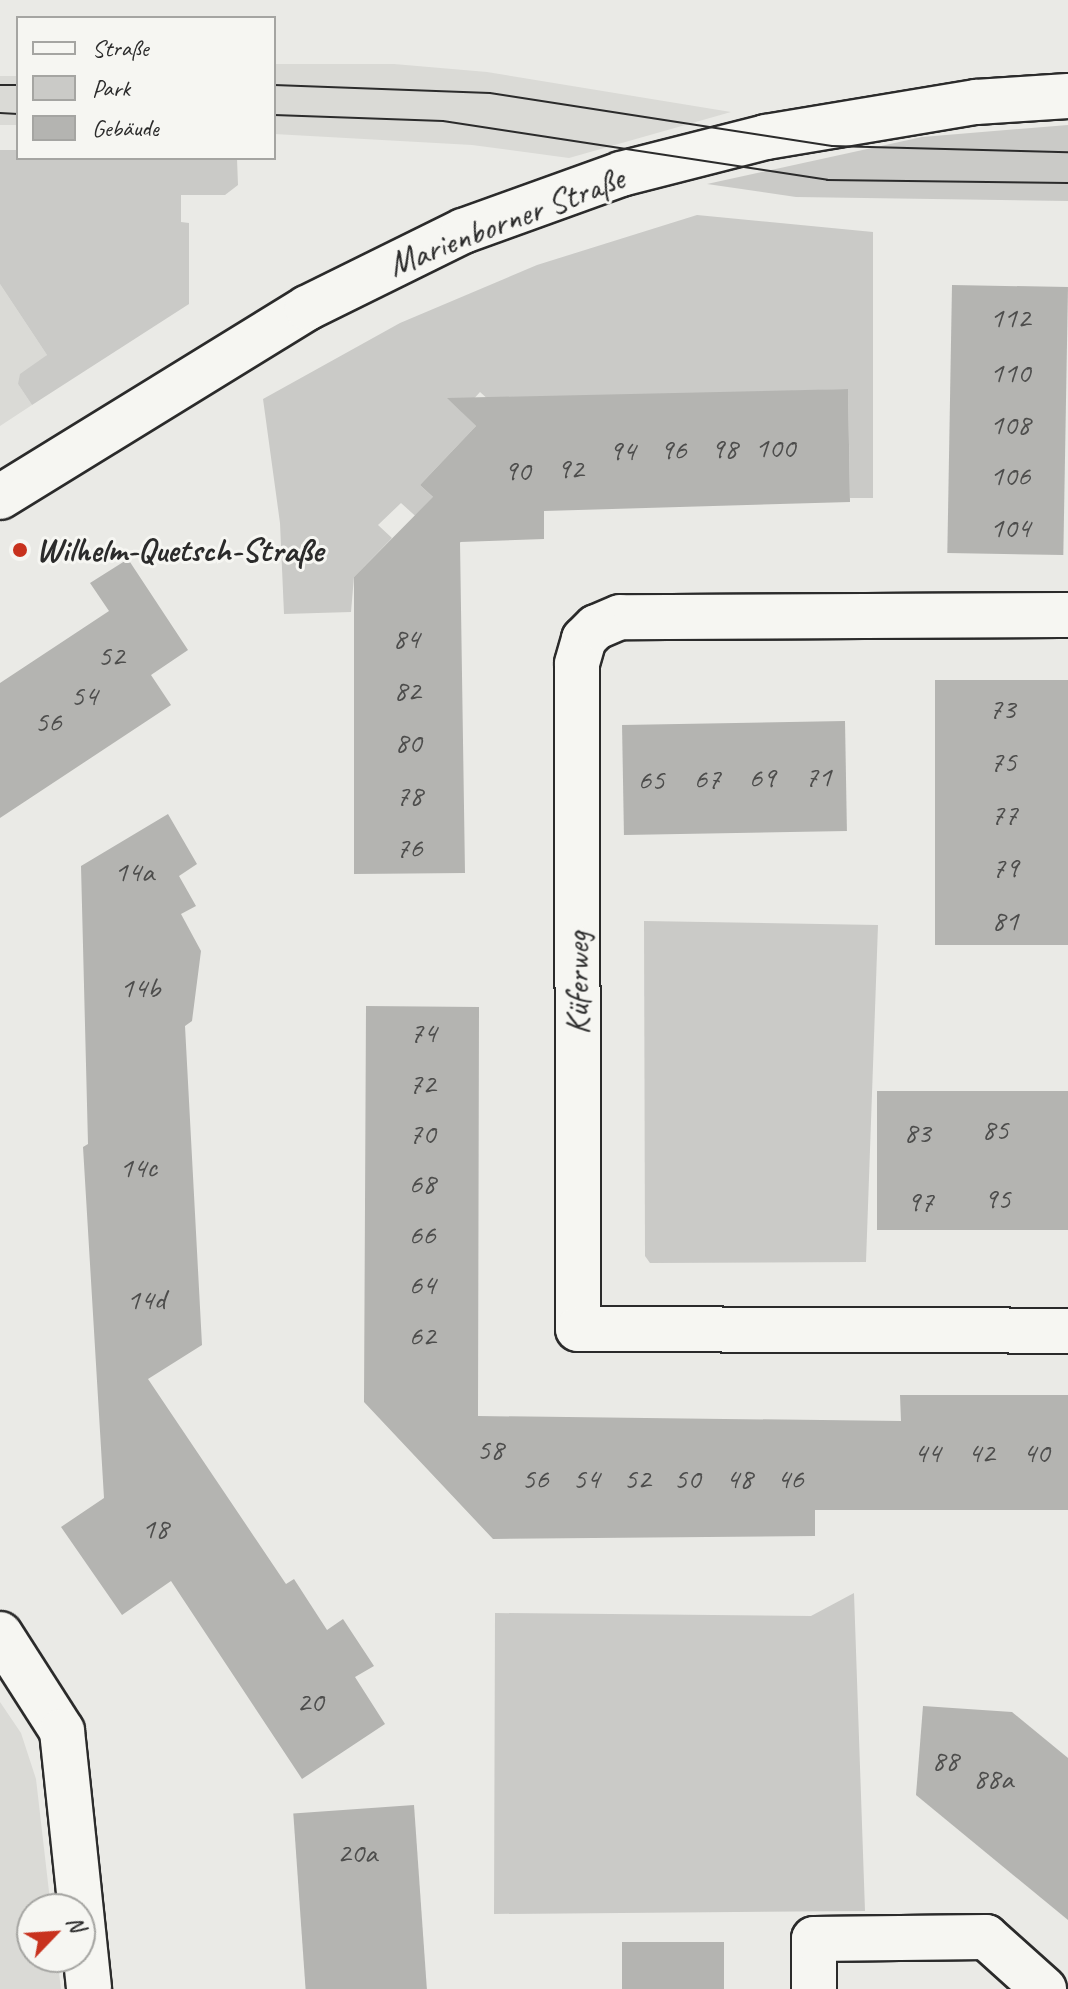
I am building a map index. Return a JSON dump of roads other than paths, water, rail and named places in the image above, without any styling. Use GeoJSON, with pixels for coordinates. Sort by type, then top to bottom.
{"type":"FeatureCollection","features":[{"type":"Feature","properties":{"kind":"street","name":"Marienborner Straße"},"geometry":{"type":"LineString","coordinates":[[0,497],[307,308],[463,231],[621,174],[766,137],[976,102],[1068,96]]}},
{"type":"Feature","properties":{"kind":"street","name":"Küferweg"},"geometry":{"type":"LineString","coordinates":[[1068,615],[620,617],[596,627],[584,639],[577,695],[578,1329],[1068,1331]]}},
{"type":"Feature","properties":{"kind":"street"},"geometry":{"type":"LineString","coordinates":[[0,1634],[62,1731],[89,1989]]}},
{"type":"Feature","properties":{"kind":"street"},"geometry":{"type":"LineString","coordinates":[[814,1989],[814,1939],[986,1937],[1044,1989]]}},
{"type":"Feature","properties":{"kind":"tram line"},"geometry":{"type":"LineString","coordinates":[[0,85],[16,85]]}},
{"type":"Feature","properties":{"kind":"tram line"},"geometry":{"type":"LineString","coordinates":[[276,85],[490,93],[832,146],[1068,152]]}},
{"type":"Feature","properties":{"kind":"tram line"},"geometry":{"type":"LineString","coordinates":[[0,113],[16,114]]}},
{"type":"Feature","properties":{"kind":"tram line"},"geometry":{"type":"LineString","coordinates":[[276,115],[443,121],[827,180],[1068,183]]}},
{"type":"Feature","properties":{"kind":"place","name":"Wilhelm-Quetsch-Straße"},"geometry":{"type":"Point","coordinates":[20,550]}}]}
